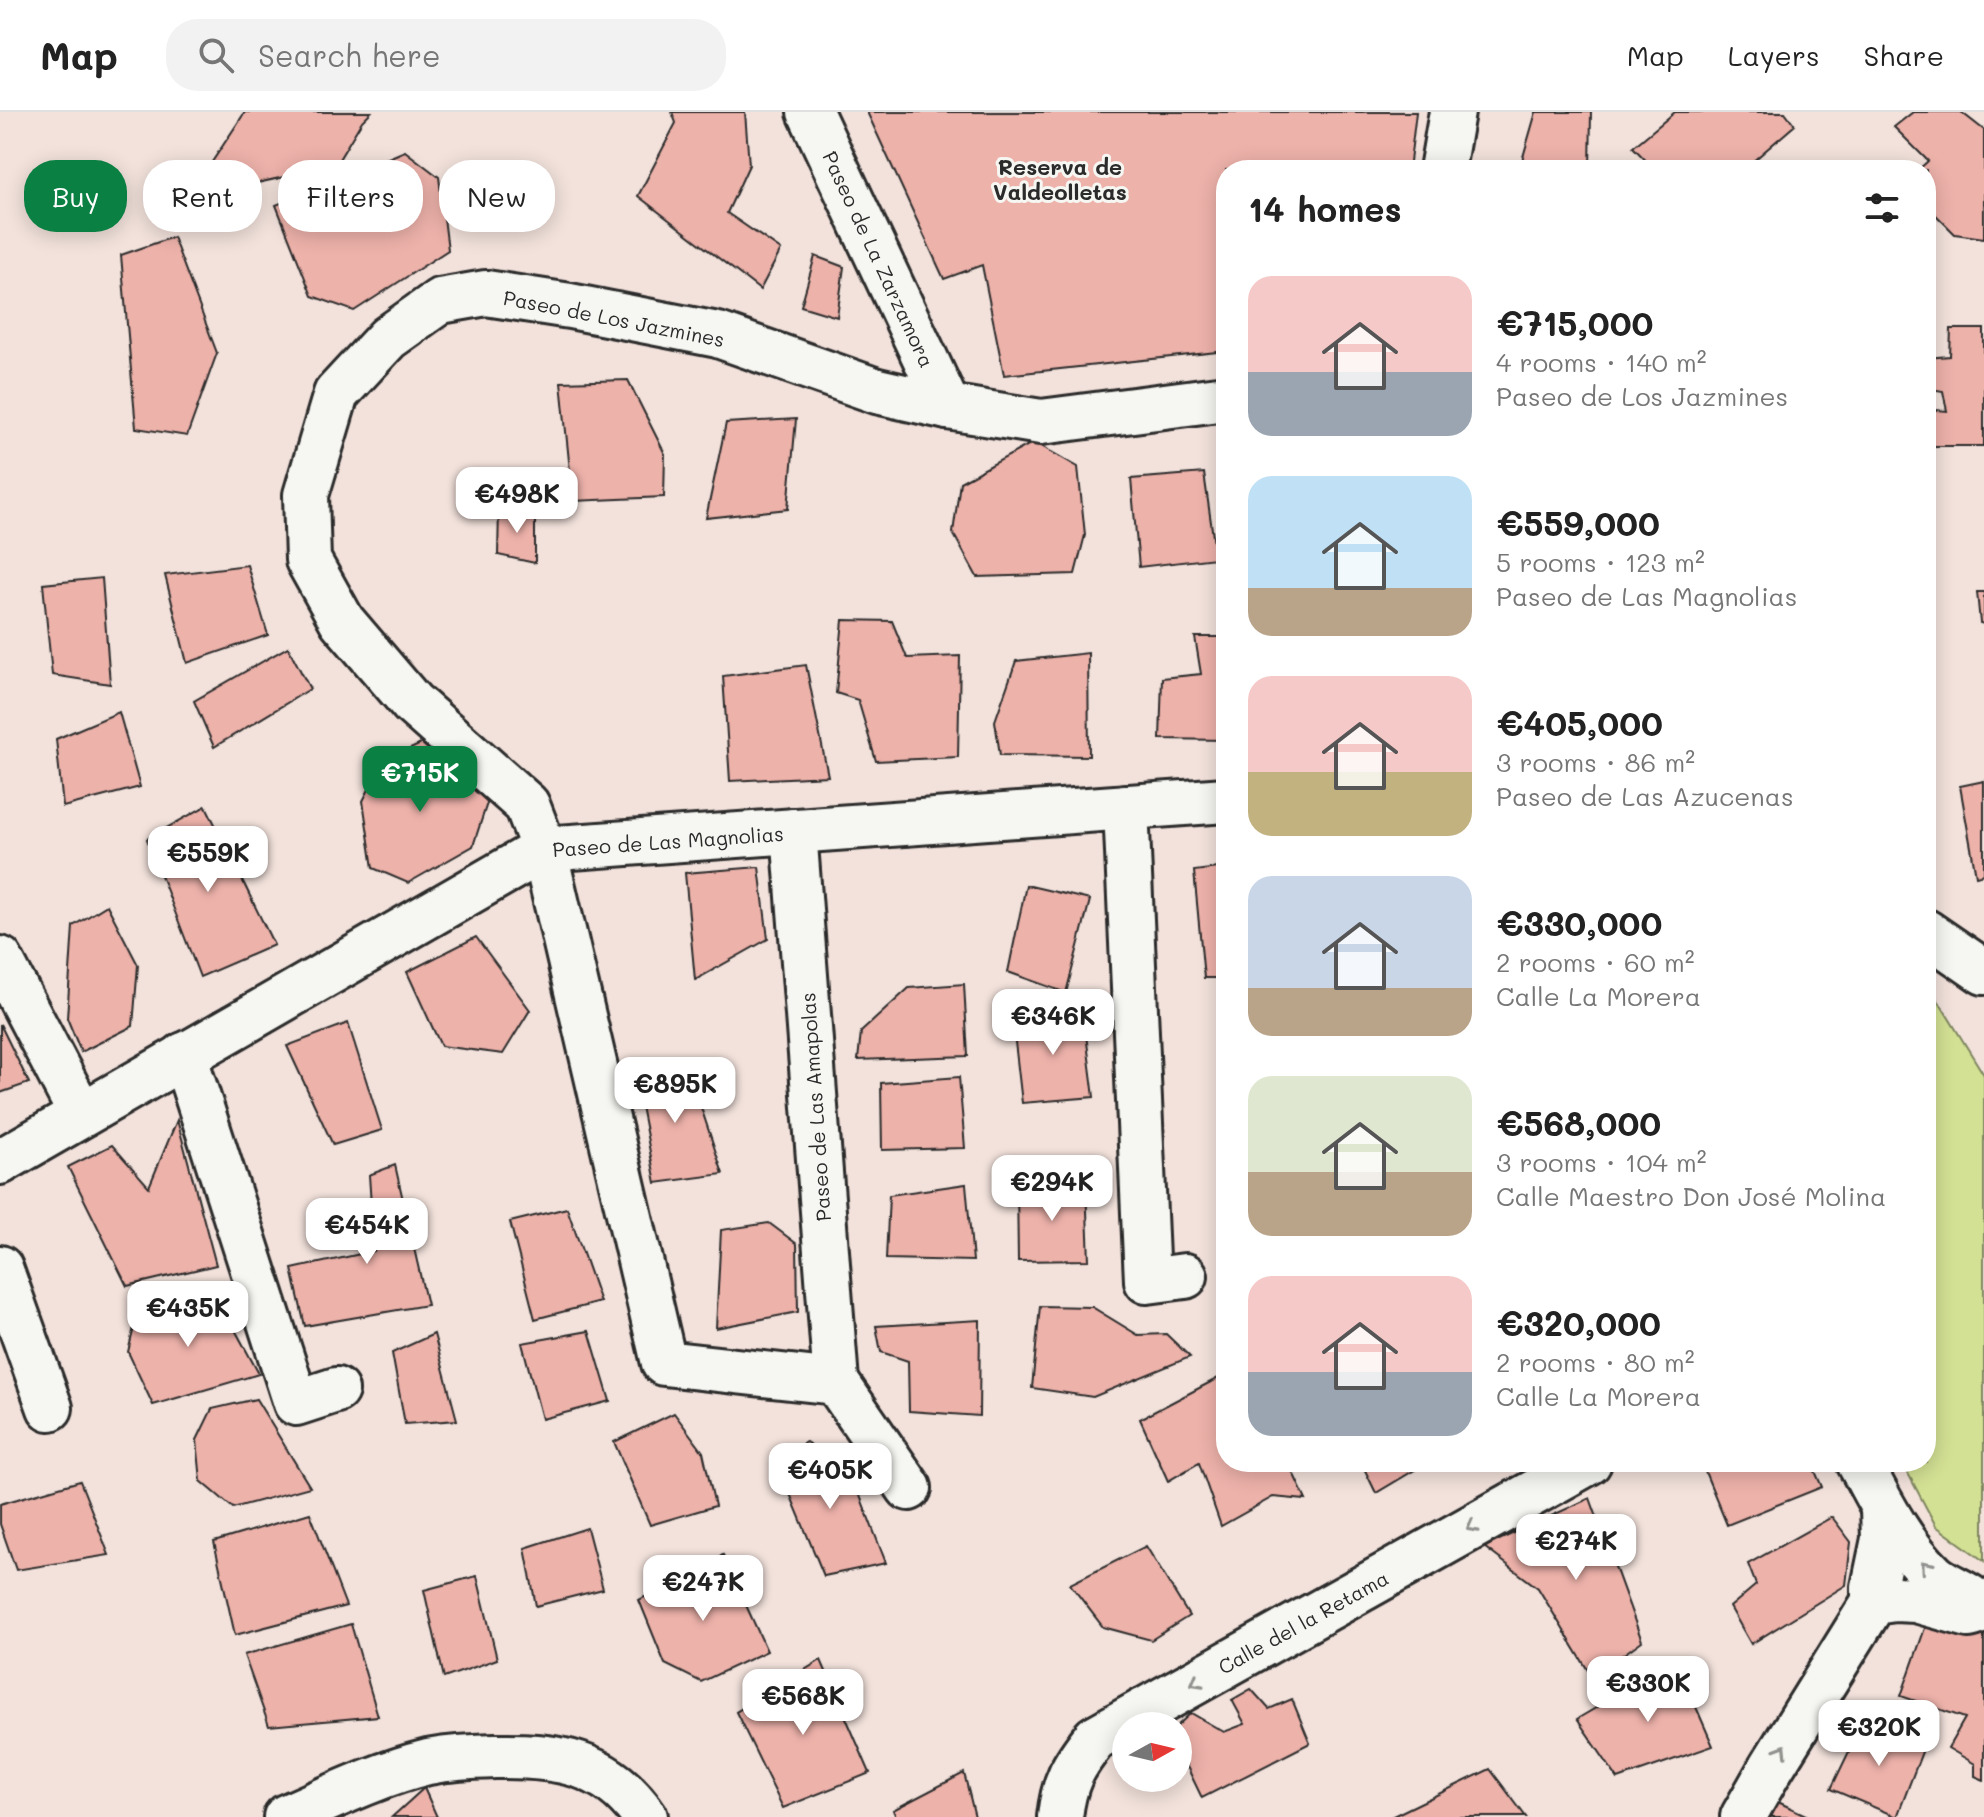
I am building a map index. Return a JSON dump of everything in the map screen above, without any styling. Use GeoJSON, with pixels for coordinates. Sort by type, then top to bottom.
{"type":"FeatureCollection","features":[{"type":"Feature","properties":{"kind":"street","name":"Paseo de La Zarzamora"},"geometry":{"type":"LineString","coordinates":[[810,112],[948,407]]}},
{"type":"Feature","properties":{"kind":"street"},"geometry":{"type":"LineString","coordinates":[[1444,160],[1452,112]]}},
{"type":"Feature","properties":{"kind":"street","name":"Paseo de Los Jazmines"},"geometry":{"type":"LineString","coordinates":[[836,1382],[664,1363],[544,849],[527,805],[412,703],[342,621],[308,560],[306,495],[336,394],[388,338],[440,301],[486,293],[718,335],[877,391],[948,407],[1041,422],[1216,399]]}},
{"type":"Feature","properties":{"kind":"street","name":"Paseo de Las Magnolias"},"geometry":{"type":"LineString","coordinates":[[0,1162],[544,849],[1216,801]]}},
{"type":"Feature","properties":{"kind":"street"},"geometry":{"type":"LineString","coordinates":[[1126,807],[1147,1281],[1185,1276]]}},
{"type":"Feature","properties":{"kind":"street","name":"Paseo de Las Amapolas"},"geometry":{"type":"LineString","coordinates":[[794,831],[836,1382]]}},
{"type":"Feature","properties":{"kind":"street"},"geometry":{"type":"LineString","coordinates":[[1936,939],[1984,972]]}},
{"type":"Feature","properties":{"kind":"street"},"geometry":{"type":"LineString","coordinates":[[0,959],[81,1114]]}},
{"type":"Feature","properties":{"kind":"street"},"geometry":{"type":"LineString","coordinates":[[184,1055],[296,1403],[336,1390]]}},
{"type":"Feature","properties":{"kind":"street"},"geometry":{"type":"LineString","coordinates":[[0,1268],[50,1408]]}},
{"type":"Feature","properties":{"kind":"street"},"geometry":{"type":"LineString","coordinates":[[836,1382],[909,1488]]}},
{"type":"Feature","properties":{"kind":"street","name":"Calle del la Retama"},"geometry":{"type":"LineString","coordinates":[[1060,1817],[1062,1796],[1074,1765],[1095,1738],[1571,1472]]}},
{"type":"Feature","properties":{"kind":"street"},"geometry":{"type":"LineString","coordinates":[[1864,1472],[1903,1538],[1937,1578],[1975,1600],[1983,1610],[1969,1615],[1916,1600],[1874,1602]]}},
{"type":"Feature","properties":{"kind":"street"},"geometry":{"type":"LineString","coordinates":[[1743,1817],[1874,1602],[1884,1539],[1883,1508]]}},
{"type":"Feature","properties":{"kind":"street"},"geometry":{"type":"LineString","coordinates":[[286,1817],[369,1781],[427,1762],[457,1757],[531,1756],[572,1762],[602,1775],[632,1798],[645,1817]]}},
{"type":"Feature","properties":{"kind":"green space"},"geometry":{"type":"Polygon","coordinates":[[[1936,997],[1984,1075],[1984,1561],[1936,1526],[1907,1472],[1936,1472],[1936,997]]]}},
{"type":"Feature","properties":{"kind":"building"},"geometry":{"type":"Polygon","coordinates":[[[245,112],[371,112],[362,121],[339,160],[278,160],[278,178],[262,182],[262,160],[213,160],[245,112]]]}},
{"type":"Feature","properties":{"kind":"building"},"geometry":{"type":"Polygon","coordinates":[[[672,112],[745,112],[749,165],[727,213],[781,250],[760,290],[638,196],[676,123],[672,112]]]}},
{"type":"Feature","properties":{"kind":"building"},"geometry":{"type":"Polygon","coordinates":[[[867,112],[1416,112],[1410,160],[1216,160],[1216,352],[1004,375],[982,265],[944,279],[867,112]]]}},
{"type":"Feature","properties":{"kind":"building"},"geometry":{"type":"Polygon","coordinates":[[[1536,112],[1591,112],[1590,160],[1522,160],[1536,112]]]}},
{"type":"Feature","properties":{"kind":"building"},"geometry":{"type":"Polygon","coordinates":[[[1675,112],[1785,112],[1795,125],[1755,160],[1645,160],[1633,147],[1675,112]]]}},
{"type":"Feature","properties":{"kind":"building"},"geometry":{"type":"Polygon","coordinates":[[[1913,112],[1961,112],[1984,130],[1984,238],[1955,234],[1936,215],[1936,160],[1927,160],[1894,127],[1913,112]]]}},
{"type":"Feature","properties":{"kind":"building"},"geometry":{"type":"Polygon","coordinates":[[[405,151],[417,160],[384,160],[405,151]]]}},
{"type":"Feature","properties":{"kind":"building"},"geometry":{"type":"Polygon","coordinates":[[[423,165],[439,177],[439,232],[446,232],[448,250],[354,311],[312,296],[287,232],[423,232],[423,165]]]}},
{"type":"Feature","properties":{"kind":"building"},"geometry":{"type":"Polygon","coordinates":[[[173,237],[217,353],[187,436],[136,428],[121,255],[173,237]]]}},
{"type":"Feature","properties":{"kind":"building"},"geometry":{"type":"Polygon","coordinates":[[[815,256],[844,267],[837,317],[801,306],[815,256]]]}},
{"type":"Feature","properties":{"kind":"building"},"geometry":{"type":"Polygon","coordinates":[[[1951,329],[1984,329],[1984,446],[1936,446],[1936,410],[1947,411],[1943,391],[1936,390],[1936,357],[1950,356],[1951,329]]]}},
{"type":"Feature","properties":{"kind":"building"},"geometry":{"type":"Polygon","coordinates":[[[628,380],[665,454],[664,497],[573,501],[561,382],[628,380]]]}},
{"type":"Feature","properties":{"kind":"building"},"geometry":{"type":"Polygon","coordinates":[[[796,419],[788,509],[706,518],[726,423],[796,419]]]}},
{"type":"Feature","properties":{"kind":"building"},"geometry":{"type":"Polygon","coordinates":[[[1034,442],[1078,467],[1085,535],[1075,574],[977,577],[953,533],[960,482],[1034,442]]]}},
{"type":"Feature","properties":{"kind":"building"},"geometry":{"type":"Polygon","coordinates":[[[1204,473],[1216,558],[1139,567],[1131,479],[1204,473]]]}},
{"type":"Feature","properties":{"kind":"building"},"geometry":{"type":"Polygon","coordinates":[[[499,509],[535,511],[535,563],[498,555],[499,509]]]}},
{"type":"Feature","properties":{"kind":"building"},"geometry":{"type":"Polygon","coordinates":[[[247,565],[268,635],[187,663],[165,575],[247,565]]]}},
{"type":"Feature","properties":{"kind":"building"},"geometry":{"type":"Polygon","coordinates":[[[102,578],[110,684],[52,675],[43,584],[102,578]]]}},
{"type":"Feature","properties":{"kind":"building"},"geometry":{"type":"Polygon","coordinates":[[[1977,592],[1984,592],[1984,624],[1980,623],[1977,592]]]}},
{"type":"Feature","properties":{"kind":"building"},"geometry":{"type":"Polygon","coordinates":[[[843,620],[892,621],[907,658],[960,656],[958,757],[876,761],[858,700],[836,693],[843,620]]]}},
{"type":"Feature","properties":{"kind":"building"},"geometry":{"type":"Polygon","coordinates":[[[1195,637],[1216,637],[1216,740],[1160,739],[1162,678],[1201,674],[1195,637]]]}},
{"type":"Feature","properties":{"kind":"building"},"geometry":{"type":"Polygon","coordinates":[[[288,647],[310,689],[214,747],[194,701],[288,647]]]}},
{"type":"Feature","properties":{"kind":"building"},"geometry":{"type":"Polygon","coordinates":[[[1088,653],[1089,756],[1000,755],[995,721],[1016,661],[1088,653]]]}},
{"type":"Feature","properties":{"kind":"building"},"geometry":{"type":"Polygon","coordinates":[[[806,665],[828,776],[730,781],[723,676],[806,665]]]}},
{"type":"Feature","properties":{"kind":"building"},"geometry":{"type":"Polygon","coordinates":[[[119,712],[140,787],[63,807],[56,739],[119,712]]]}},
{"type":"Feature","properties":{"kind":"building"},"geometry":{"type":"Polygon","coordinates":[[[425,742],[488,800],[473,846],[408,883],[373,868],[363,801],[383,762],[425,742]]]}},
{"type":"Feature","properties":{"kind":"building"},"geometry":{"type":"Polygon","coordinates":[[[1984,781],[1984,874],[1976,876],[1960,786],[1984,781]]]}},
{"type":"Feature","properties":{"kind":"building"},"geometry":{"type":"Polygon","coordinates":[[[206,806],[274,945],[200,977],[147,839],[206,806]]]}},
{"type":"Feature","properties":{"kind":"building"},"geometry":{"type":"Polygon","coordinates":[[[759,867],[768,939],[695,980],[685,873],[759,867]]]}},
{"type":"Feature","properties":{"kind":"building"},"geometry":{"type":"Polygon","coordinates":[[[1216,868],[1216,978],[1204,978],[1194,871],[1216,868]]]}},
{"type":"Feature","properties":{"kind":"building"},"geometry":{"type":"Polygon","coordinates":[[[1026,885],[1090,900],[1066,993],[1008,972],[1026,885]]]}},
{"type":"Feature","properties":{"kind":"building"},"geometry":{"type":"Polygon","coordinates":[[[107,905],[138,965],[133,1026],[81,1052],[67,1018],[73,926],[107,905]]]}},
{"type":"Feature","properties":{"kind":"building"},"geometry":{"type":"Polygon","coordinates":[[[476,937],[530,1010],[503,1054],[441,1046],[407,972],[476,937]]]}},
{"type":"Feature","properties":{"kind":"building"},"geometry":{"type":"Polygon","coordinates":[[[964,984],[968,1056],[858,1060],[861,1032],[909,988],[964,984]]]}},
{"type":"Feature","properties":{"kind":"building"},"geometry":{"type":"Polygon","coordinates":[[[1083,1011],[1094,1097],[1022,1103],[1012,1016],[1083,1011]]]}},
{"type":"Feature","properties":{"kind":"building"},"geometry":{"type":"Polygon","coordinates":[[[348,1023],[382,1130],[333,1145],[287,1046],[348,1023]]]}},
{"type":"Feature","properties":{"kind":"building"},"geometry":{"type":"Polygon","coordinates":[[[0,1024],[29,1083],[0,1093],[0,1024]]]}},
{"type":"Feature","properties":{"kind":"building"},"geometry":{"type":"Polygon","coordinates":[[[686,1062],[723,1174],[656,1183],[634,1070],[686,1062]]]}},
{"type":"Feature","properties":{"kind":"building"},"geometry":{"type":"Polygon","coordinates":[[[959,1077],[965,1148],[882,1150],[881,1083],[959,1077]]]}},
{"type":"Feature","properties":{"kind":"building"},"geometry":{"type":"Polygon","coordinates":[[[177,1120],[216,1265],[127,1286],[68,1167],[112,1145],[149,1187],[177,1120]]]}},
{"type":"Feature","properties":{"kind":"building"},"geometry":{"type":"Polygon","coordinates":[[[395,1165],[427,1305],[305,1326],[292,1269],[374,1251],[369,1175],[395,1165]]]}},
{"type":"Feature","properties":{"kind":"building"},"geometry":{"type":"Polygon","coordinates":[[[1017,1182],[1086,1187],[1089,1260],[1018,1261],[1017,1182]]]}},
{"type":"Feature","properties":{"kind":"building"},"geometry":{"type":"Polygon","coordinates":[[[966,1184],[973,1261],[886,1259],[889,1195],[966,1184]]]}},
{"type":"Feature","properties":{"kind":"building"},"geometry":{"type":"Polygon","coordinates":[[[567,1208],[600,1302],[535,1319],[510,1222],[567,1208]]]}},
{"type":"Feature","properties":{"kind":"building"},"geometry":{"type":"Polygon","coordinates":[[[769,1223],[797,1244],[798,1312],[716,1328],[721,1230],[769,1223]]]}},
{"type":"Feature","properties":{"kind":"building"},"geometry":{"type":"Polygon","coordinates":[[[213,1289],[259,1374],[153,1405],[128,1352],[137,1315],[213,1289]]]}},
{"type":"Feature","properties":{"kind":"building"},"geometry":{"type":"Polygon","coordinates":[[[1040,1306],[1092,1307],[1138,1335],[1166,1334],[1190,1357],[1093,1397],[1032,1388],[1040,1306]]]}},
{"type":"Feature","properties":{"kind":"building"},"geometry":{"type":"Polygon","coordinates":[[[980,1320],[979,1416],[909,1411],[908,1361],[881,1352],[876,1326],[980,1320]]]}},
{"type":"Feature","properties":{"kind":"building"},"geometry":{"type":"Polygon","coordinates":[[[589,1331],[610,1401],[542,1419],[522,1343],[589,1331]]]}},
{"type":"Feature","properties":{"kind":"building"},"geometry":{"type":"Polygon","coordinates":[[[434,1334],[457,1420],[405,1424],[392,1353],[434,1334]]]}},
{"type":"Feature","properties":{"kind":"building"},"geometry":{"type":"Polygon","coordinates":[[[1216,1379],[1216,1472],[1293,1472],[1306,1500],[1273,1497],[1221,1526],[1199,1463],[1168,1481],[1140,1419],[1216,1379]]]}},
{"type":"Feature","properties":{"kind":"building"},"geometry":{"type":"Polygon","coordinates":[[[256,1399],[310,1487],[233,1508],[201,1481],[197,1440],[212,1409],[256,1399]]]}},
{"type":"Feature","properties":{"kind":"building"},"geometry":{"type":"Polygon","coordinates":[[[674,1413],[703,1452],[715,1506],[650,1525],[614,1442],[674,1413]]]}},
{"type":"Feature","properties":{"kind":"building"},"geometry":{"type":"Polygon","coordinates":[[[806,1442],[850,1470],[886,1563],[824,1576],[776,1460],[806,1442]]]}},
{"type":"Feature","properties":{"kind":"building"},"geometry":{"type":"Polygon","coordinates":[[[1366,1472],[1411,1472],[1376,1493],[1366,1472]]]}},
{"type":"Feature","properties":{"kind":"building"},"geometry":{"type":"Polygon","coordinates":[[[1705,1472],[1815,1472],[1822,1487],[1727,1525],[1705,1472]]]}},
{"type":"Feature","properties":{"kind":"building"},"geometry":{"type":"Polygon","coordinates":[[[80,1481],[109,1555],[16,1570],[0,1524],[0,1504],[80,1481]]]}},
{"type":"Feature","properties":{"kind":"building"},"geometry":{"type":"Polygon","coordinates":[[[1590,1498],[1642,1641],[1592,1677],[1538,1588],[1484,1547],[1590,1498]]]}},
{"type":"Feature","properties":{"kind":"building"},"geometry":{"type":"Polygon","coordinates":[[[310,1513],[346,1606],[235,1635],[214,1542],[310,1513]]]}},
{"type":"Feature","properties":{"kind":"building"},"geometry":{"type":"Polygon","coordinates":[[[1832,1517],[1851,1542],[1846,1585],[1751,1644],[1730,1607],[1756,1585],[1748,1564],[1832,1517]]]}},
{"type":"Feature","properties":{"kind":"building"},"geometry":{"type":"Polygon","coordinates":[[[587,1528],[603,1589],[536,1606],[525,1548],[587,1528]]]}},
{"type":"Feature","properties":{"kind":"building"},"geometry":{"type":"Polygon","coordinates":[[[1146,1546],[1189,1616],[1151,1640],[1103,1627],[1070,1584],[1146,1546]]]}},
{"type":"Feature","properties":{"kind":"building"},"geometry":{"type":"Polygon","coordinates":[[[723,1555],[767,1651],[701,1682],[665,1664],[639,1600],[723,1555]]]}},
{"type":"Feature","properties":{"kind":"building"},"geometry":{"type":"Polygon","coordinates":[[[477,1576],[497,1659],[444,1678],[424,1590],[477,1576]]]}},
{"type":"Feature","properties":{"kind":"building"},"geometry":{"type":"Polygon","coordinates":[[[1930,1614],[1984,1630],[1984,1780],[1975,1776],[1975,1764],[1948,1748],[1965,1718],[1901,1696],[1930,1614]]]}},
{"type":"Feature","properties":{"kind":"building"},"geometry":{"type":"Polygon","coordinates":[[[351,1624],[378,1716],[269,1726],[244,1655],[351,1624]]]}},
{"type":"Feature","properties":{"kind":"building"},"geometry":{"type":"Polygon","coordinates":[[[821,1660],[870,1773],[783,1808],[736,1712],[821,1660]]]}},
{"type":"Feature","properties":{"kind":"building"},"geometry":{"type":"Polygon","coordinates":[[[1676,1661],[1713,1746],[1618,1779],[1577,1719],[1676,1661]]]}},
{"type":"Feature","properties":{"kind":"building"},"geometry":{"type":"Polygon","coordinates":[[[1251,1689],[1269,1709],[1292,1699],[1310,1743],[1202,1798],[1192,1777],[1192,1714],[1224,1732],[1245,1724],[1232,1700],[1251,1689]]]}},
{"type":"Feature","properties":{"kind":"building"},"geometry":{"type":"Polygon","coordinates":[[[1865,1718],[1925,1744],[1897,1817],[1831,1789],[1865,1718]]]}},
{"type":"Feature","properties":{"kind":"building"},"geometry":{"type":"Polygon","coordinates":[[[1490,1769],[1526,1817],[1391,1817],[1490,1769]]]}},
{"type":"Feature","properties":{"kind":"building"},"geometry":{"type":"Polygon","coordinates":[[[964,1773],[975,1817],[896,1817],[893,1810],[964,1773]]]}},
{"type":"Feature","properties":{"kind":"building"},"geometry":{"type":"Polygon","coordinates":[[[424,1788],[437,1817],[392,1817],[424,1788]]]}},
{"type":"Feature","properties":{"kind":"building"},"geometry":{"type":"Polygon","coordinates":[[[1778,1802],[1810,1817],[1771,1817],[1778,1802]]]}},
{"type":"Feature","properties":{"kind":"district","name":"Reserva de Valdeolletas"},"geometry":{"type":"Point","coordinates":[1060,178]}}]}
